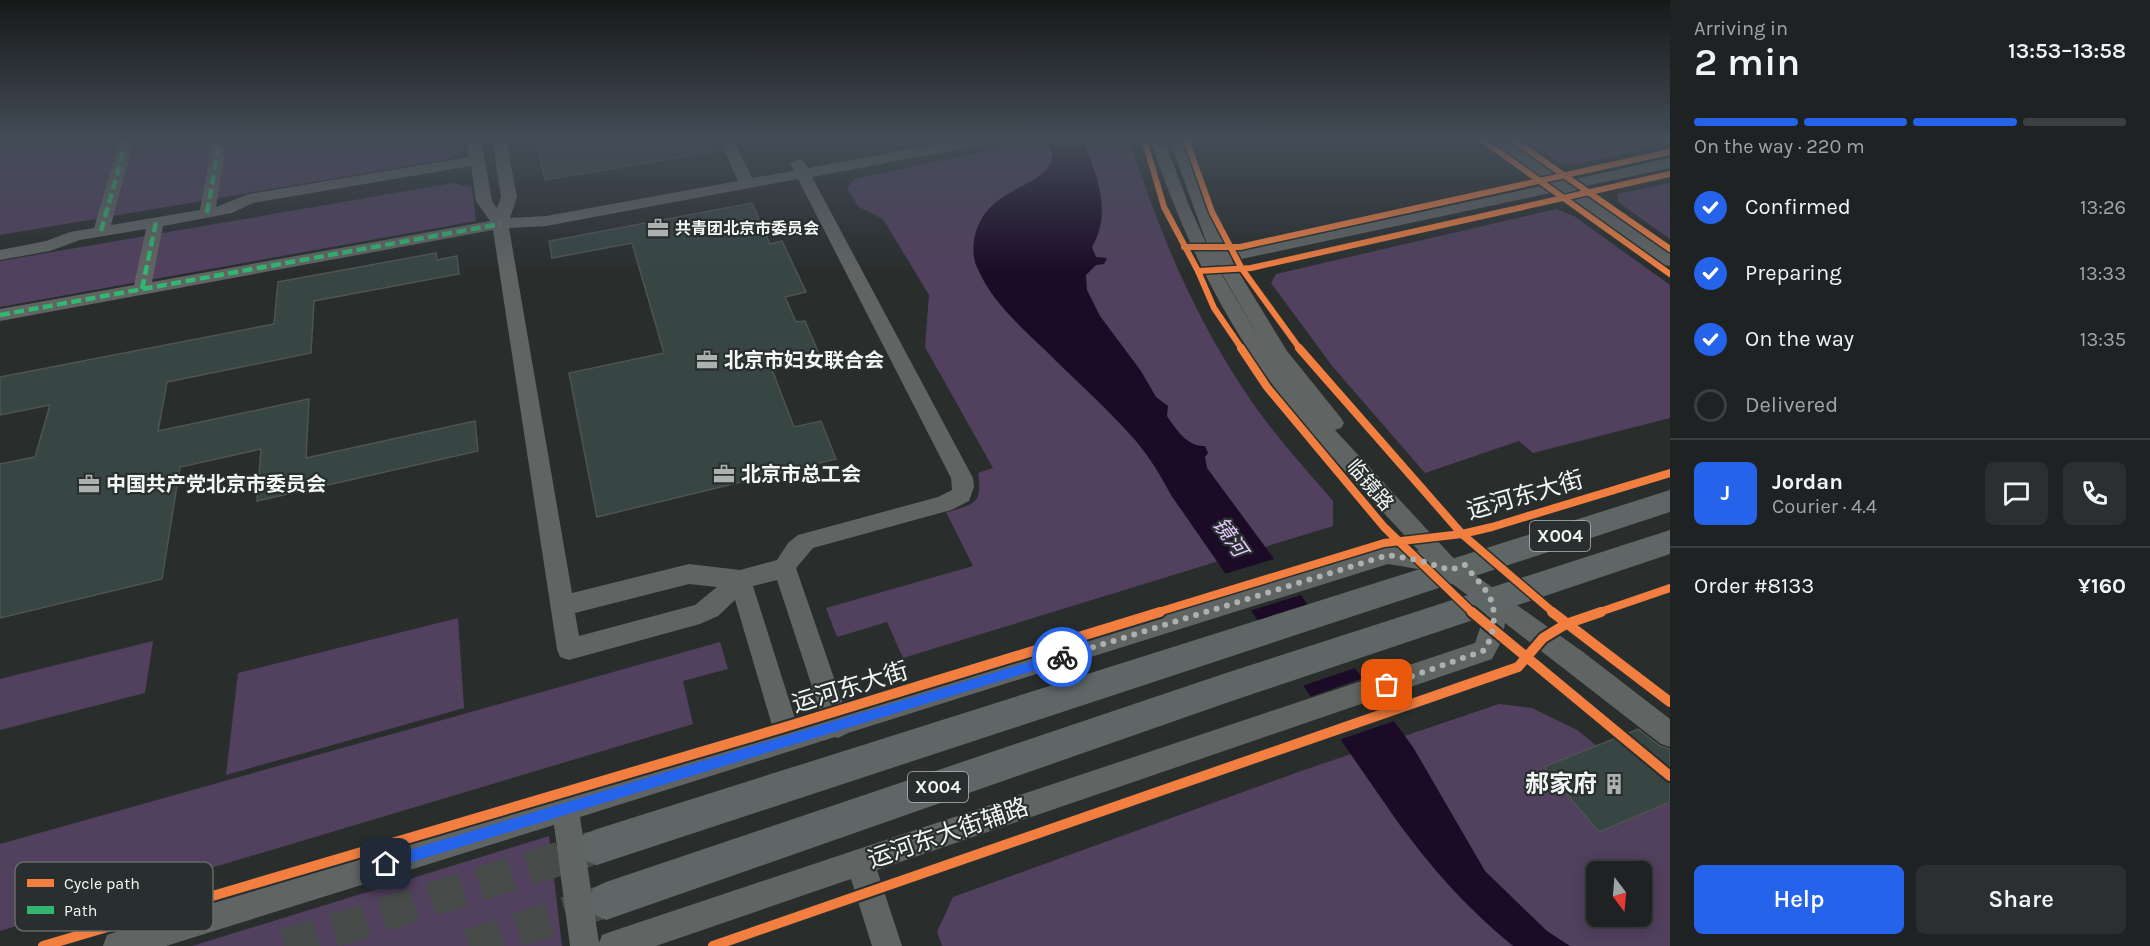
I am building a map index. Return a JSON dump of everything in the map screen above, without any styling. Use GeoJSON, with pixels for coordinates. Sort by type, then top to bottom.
{"type":"FeatureCollection","features":[{"type":"Feature","properties":{"kind":"main road","name":"X004"},"geometry":{"type":"LineString","coordinates":[[597,847],[1670,501]]}},
{"type":"Feature","properties":{"kind":"main road","name":"X004"},"geometry":{"type":"LineString","coordinates":[[606,901],[1354,645],[1670,542]]}},
{"type":"Feature","properties":{"kind":"street"},"geometry":{"type":"LineString","coordinates":[[101,231],[115,183]]}},
{"type":"Feature","properties":{"kind":"street"},"geometry":{"type":"LineString","coordinates":[[207,213],[212,183]]}},
{"type":"Feature","properties":{"kind":"street"},"geometry":{"type":"LineString","coordinates":[[0,255],[50,246],[76,236],[101,231],[226,210],[248,212],[396,183]]}},
{"type":"Feature","properties":{"kind":"street"},"geometry":{"type":"LineString","coordinates":[[481,183],[484,201],[500,224],[569,650],[700,614],[710,609],[740,580]]}},
{"type":"Feature","properties":{"kind":"street"},"geometry":{"type":"LineString","coordinates":[[500,224],[508,197],[506,183]]}},
{"type":"Feature","properties":{"kind":"street"},"geometry":{"type":"LineString","coordinates":[[0,315],[500,224],[546,221],[725,183]]}},
{"type":"Feature","properties":{"kind":"street"},"geometry":{"type":"LineString","coordinates":[[562,606],[689,574],[740,580],[785,567],[797,546],[806,541],[943,504],[961,495],[962,478],[807,183]]}},
{"type":"Feature","properties":{"kind":"street","name":"临镜路"},"geometry":{"type":"LineString","coordinates":[[1173,183],[1180,203],[1213,257],[1280,356],[1309,394],[1458,568],[1492,601],[1574,660],[1670,735]]}},
{"type":"Feature","properties":{"kind":"street","name":"临镜路"},"geometry":{"type":"LineString","coordinates":[[1190,183],[1213,257]]}},
{"type":"Feature","properties":{"kind":"street"},"geometry":{"type":"LineString","coordinates":[[1559,183],[1670,261]]}},
{"type":"Feature","properties":{"kind":"street"},"geometry":{"type":"LineString","coordinates":[[1213,257],[1244,255],[1581,183]]}},
{"type":"Feature","properties":{"kind":"street"},"geometry":{"type":"LineString","coordinates":[[142,289],[156,222]]}},
{"type":"Feature","properties":{"kind":"street"},"geometry":{"type":"LineString","coordinates":[[0,242],[55,232],[76,236]]}},
{"type":"Feature","properties":{"kind":"street"},"geometry":{"type":"LineString","coordinates":[[213,917],[1310,581],[1388,555],[1458,568]]}},
{"type":"Feature","properties":{"kind":"street"},"geometry":{"type":"LineString","coordinates":[[785,567],[837,726]]}},
{"type":"Feature","properties":{"kind":"street"},"geometry":{"type":"LineString","coordinates":[[740,580],[789,740]]}},
{"type":"Feature","properties":{"kind":"street","name":"运河东大街辅路"},"geometry":{"type":"LineString","coordinates":[[613,946],[1483,651],[1490,644],[1493,628],[1492,601]]}},
{"type":"Feature","properties":{"kind":"street"},"geometry":{"type":"LineString","coordinates":[[565,809],[585,946]]}},
{"type":"Feature","properties":{"kind":"street"},"geometry":{"type":"LineString","coordinates":[[860,862],[887,946]]}},
{"type":"Feature","properties":{"kind":"street"},"geometry":{"type":"LineString","coordinates":[[118,946],[167,931]]}},
{"type":"Feature","properties":{"kind":"shaded area"},"geometry":{"type":"Polygon","coordinates":[[[0,183],[306,183],[0,235],[0,183]]]}},
{"type":"Feature","properties":{"kind":"shaded area"},"geometry":{"type":"Polygon","coordinates":[[[452,183],[472,187],[476,221],[0,307],[0,261],[452,183]]]}},
{"type":"Feature","properties":{"kind":"shaded area"},"geometry":{"type":"Polygon","coordinates":[[[851,183],[1144,183],[1177,267],[1207,328],[1263,417],[1333,501],[1333,526],[903,658],[887,622],[837,637],[826,608],[973,566],[946,512],[974,502],[979,491],[978,473],[993,468],[925,347],[929,295],[883,219],[859,207],[847,189],[851,183]]]}},
{"type":"Feature","properties":{"kind":"shaded area"},"geometry":{"type":"Polygon","coordinates":[[[1670,183],[1670,239],[1618,202],[1618,194],[1670,183]]]}},
{"type":"Feature","properties":{"kind":"shaded area"},"geometry":{"type":"Polygon","coordinates":[[[1556,209],[1574,216],[1670,285],[1670,418],[1533,453],[1519,441],[1425,473],[1333,367],[1271,283],[1276,274],[1556,209]]]}},
{"type":"Feature","properties":{"kind":"shaded area"},"geometry":{"type":"Polygon","coordinates":[[[458,618],[464,708],[226,775],[238,673],[458,618]]]}},
{"type":"Feature","properties":{"kind":"shaded area"},"geometry":{"type":"Polygon","coordinates":[[[153,641],[145,693],[0,730],[0,679],[153,641]]]}},
{"type":"Feature","properties":{"kind":"shaded area"},"geometry":{"type":"Polygon","coordinates":[[[720,642],[728,669],[683,681],[693,724],[213,867],[213,862],[15,862],[15,927],[0,931],[0,844],[720,642]]]}},
{"type":"Feature","properties":{"kind":"shaded area"},"geometry":{"type":"Polygon","coordinates":[[[1499,704],[1532,708],[1577,730],[1670,804],[1670,946],[942,946],[937,932],[953,897],[1301,771],[1499,704]]]}},
{"type":"Feature","properties":{"kind":"shaded area"},"geometry":{"type":"Polygon","coordinates":[[[549,836],[562,946],[192,946],[549,836]]]}},
{"type":"Feature","properties":{"kind":"water","name":"镜河"},"geometry":{"type":"Polygon","coordinates":[[[1029,183],[1098,183],[1102,206],[1101,220],[1092,247],[1096,257],[1107,258],[1104,264],[1096,265],[1086,275],[1087,290],[1100,316],[1141,371],[1156,397],[1168,406],[1167,416],[1178,431],[1193,444],[1205,446],[1208,453],[1205,457],[1207,468],[1413,747],[1485,871],[1547,931],[1570,946],[1513,946],[1480,917],[1437,872],[1397,821],[1171,495],[1141,447],[998,302],[977,267],[973,250],[980,221],[990,207],[1029,183]]]}},
{"type":"Feature","properties":{"kind":"pier"},"geometry":{"type":"Polygon","coordinates":[[[1278,558],[1304,594],[1249,611],[1224,574],[1278,558]]]}},
{"type":"Feature","properties":{"kind":"pier"},"geometry":{"type":"Polygon","coordinates":[[[1312,605],[1358,667],[1302,686],[1257,622],[1312,605]]]}},
{"type":"Feature","properties":{"kind":"pier"},"geometry":{"type":"Polygon","coordinates":[[[1366,677],[1397,720],[1339,740],[1309,697],[1366,677]]]}},
{"type":"Feature","properties":{"kind":"building"},"geometry":{"type":"Polygon","coordinates":[[[752,203],[770,244],[782,241],[806,292],[785,297],[796,322],[805,321],[820,356],[771,367],[794,427],[821,421],[836,459],[597,517],[569,373],[664,353],[632,243],[552,258],[549,241],[752,203]]]}},
{"type":"Feature","properties":{"kind":"building","name":"中国共产党北京市委员会"},"geometry":{"type":"Polygon","coordinates":[[[436,253],[437,260],[457,256],[459,274],[314,301],[311,353],[167,382],[158,431],[309,399],[306,458],[475,421],[478,451],[257,501],[261,449],[180,467],[162,579],[0,618],[0,464],[35,457],[50,405],[0,415],[0,377],[274,324],[278,282],[436,253]]]}},
{"type":"Feature","properties":{"kind":"building","name":"郝家府"},"geometry":{"type":"Polygon","coordinates":[[[1638,729],[1660,746],[1670,749],[1670,802],[1599,832],[1544,767],[1638,729]]]}},
{"type":"Feature","properties":{"kind":"tunnel"},"geometry":{"type":"LineString","coordinates":[[285,946],[593,848]]}},
{"type":"Feature","properties":{"kind":"tunnel"},"geometry":{"type":"LineString","coordinates":[[469,946],[599,903]]}},
{"type":"Feature","properties":{"kind":"marked path"},"geometry":{"type":"LineString","coordinates":[[101,231],[115,183]]}},
{"type":"Feature","properties":{"kind":"marked path"},"geometry":{"type":"LineString","coordinates":[[207,213],[212,183]]}},
{"type":"Feature","properties":{"kind":"marked path"},"geometry":{"type":"LineString","coordinates":[[142,289],[156,222]]}},
{"type":"Feature","properties":{"kind":"marked path"},"geometry":{"type":"LineString","coordinates":[[0,315],[500,224]]}},
{"type":"Feature","properties":{"kind":"cycle path"},"geometry":{"type":"LineString","coordinates":[[1157,183],[1164,207],[1198,271],[1214,308],[1267,387],[1384,527],[1467,608],[1670,776]]}},
{"type":"Feature","properties":{"kind":"cycle path"},"geometry":{"type":"LineString","coordinates":[[1202,183],[1212,212],[1242,269],[1306,358],[1462,534],[1566,624],[1670,702]]}},
{"type":"Feature","properties":{"kind":"cycle path"},"geometry":{"type":"LineString","coordinates":[[1184,247],[1240,247],[1529,183]]}},
{"type":"Feature","properties":{"kind":"cycle path"},"geometry":{"type":"LineString","coordinates":[[1543,183],[1670,274]]}},
{"type":"Feature","properties":{"kind":"cycle path"},"geometry":{"type":"LineString","coordinates":[[1575,183],[1670,249]]}},
{"type":"Feature","properties":{"kind":"cycle path"},"geometry":{"type":"LineString","coordinates":[[1198,271],[1251,268],[1629,183]]}},
{"type":"Feature","properties":{"kind":"cycle path","name":"运河东大街"},"geometry":{"type":"LineString","coordinates":[[213,896],[785,727],[1384,543],[1462,534],[1492,527],[1670,473]]}},
{"type":"Feature","properties":{"kind":"cycle path"},"geometry":{"type":"LineString","coordinates":[[713,946],[1518,667],[1543,638],[1566,624],[1670,588]]}},
{"type":"Feature","properties":{"kind":"cycle path","name":"运河东大街"},"geometry":{"type":"LineString","coordinates":[[43,946],[94,931]]}},
{"type":"Feature","properties":{"kind":"way so far"},"geometry":{"type":"LineString","coordinates":[[1062,657],[1388,555],[1418,560],[1450,570],[1465,565],[1492,601],[1493,628],[1490,644],[1483,651],[1387,685]]}},
{"type":"Feature","properties":{"kind":"place","name":"共青团北京市委员会"},"geometry":{"type":"Point","coordinates":[658,228]}},
{"type":"Feature","properties":{"kind":"place","name":"北京市妇女联合会"},"geometry":{"type":"Point","coordinates":[707,360]}},
{"type":"Feature","properties":{"kind":"place","name":"北京市总工会"},"geometry":{"type":"Point","coordinates":[724,474]}},
{"type":"Feature","properties":{"kind":"place","name":"中国共产党北京市委员会"},"geometry":{"type":"Point","coordinates":[89,484]}},
{"type":"Feature","properties":{"kind":"place","name":"郝家府"},"geometry":{"type":"Point","coordinates":[1614,784]}},
{"type":"Feature","properties":{"kind":"route"},"geometry":{"type":"LineString","coordinates":[[386,864],[1062,657]]}}]}
